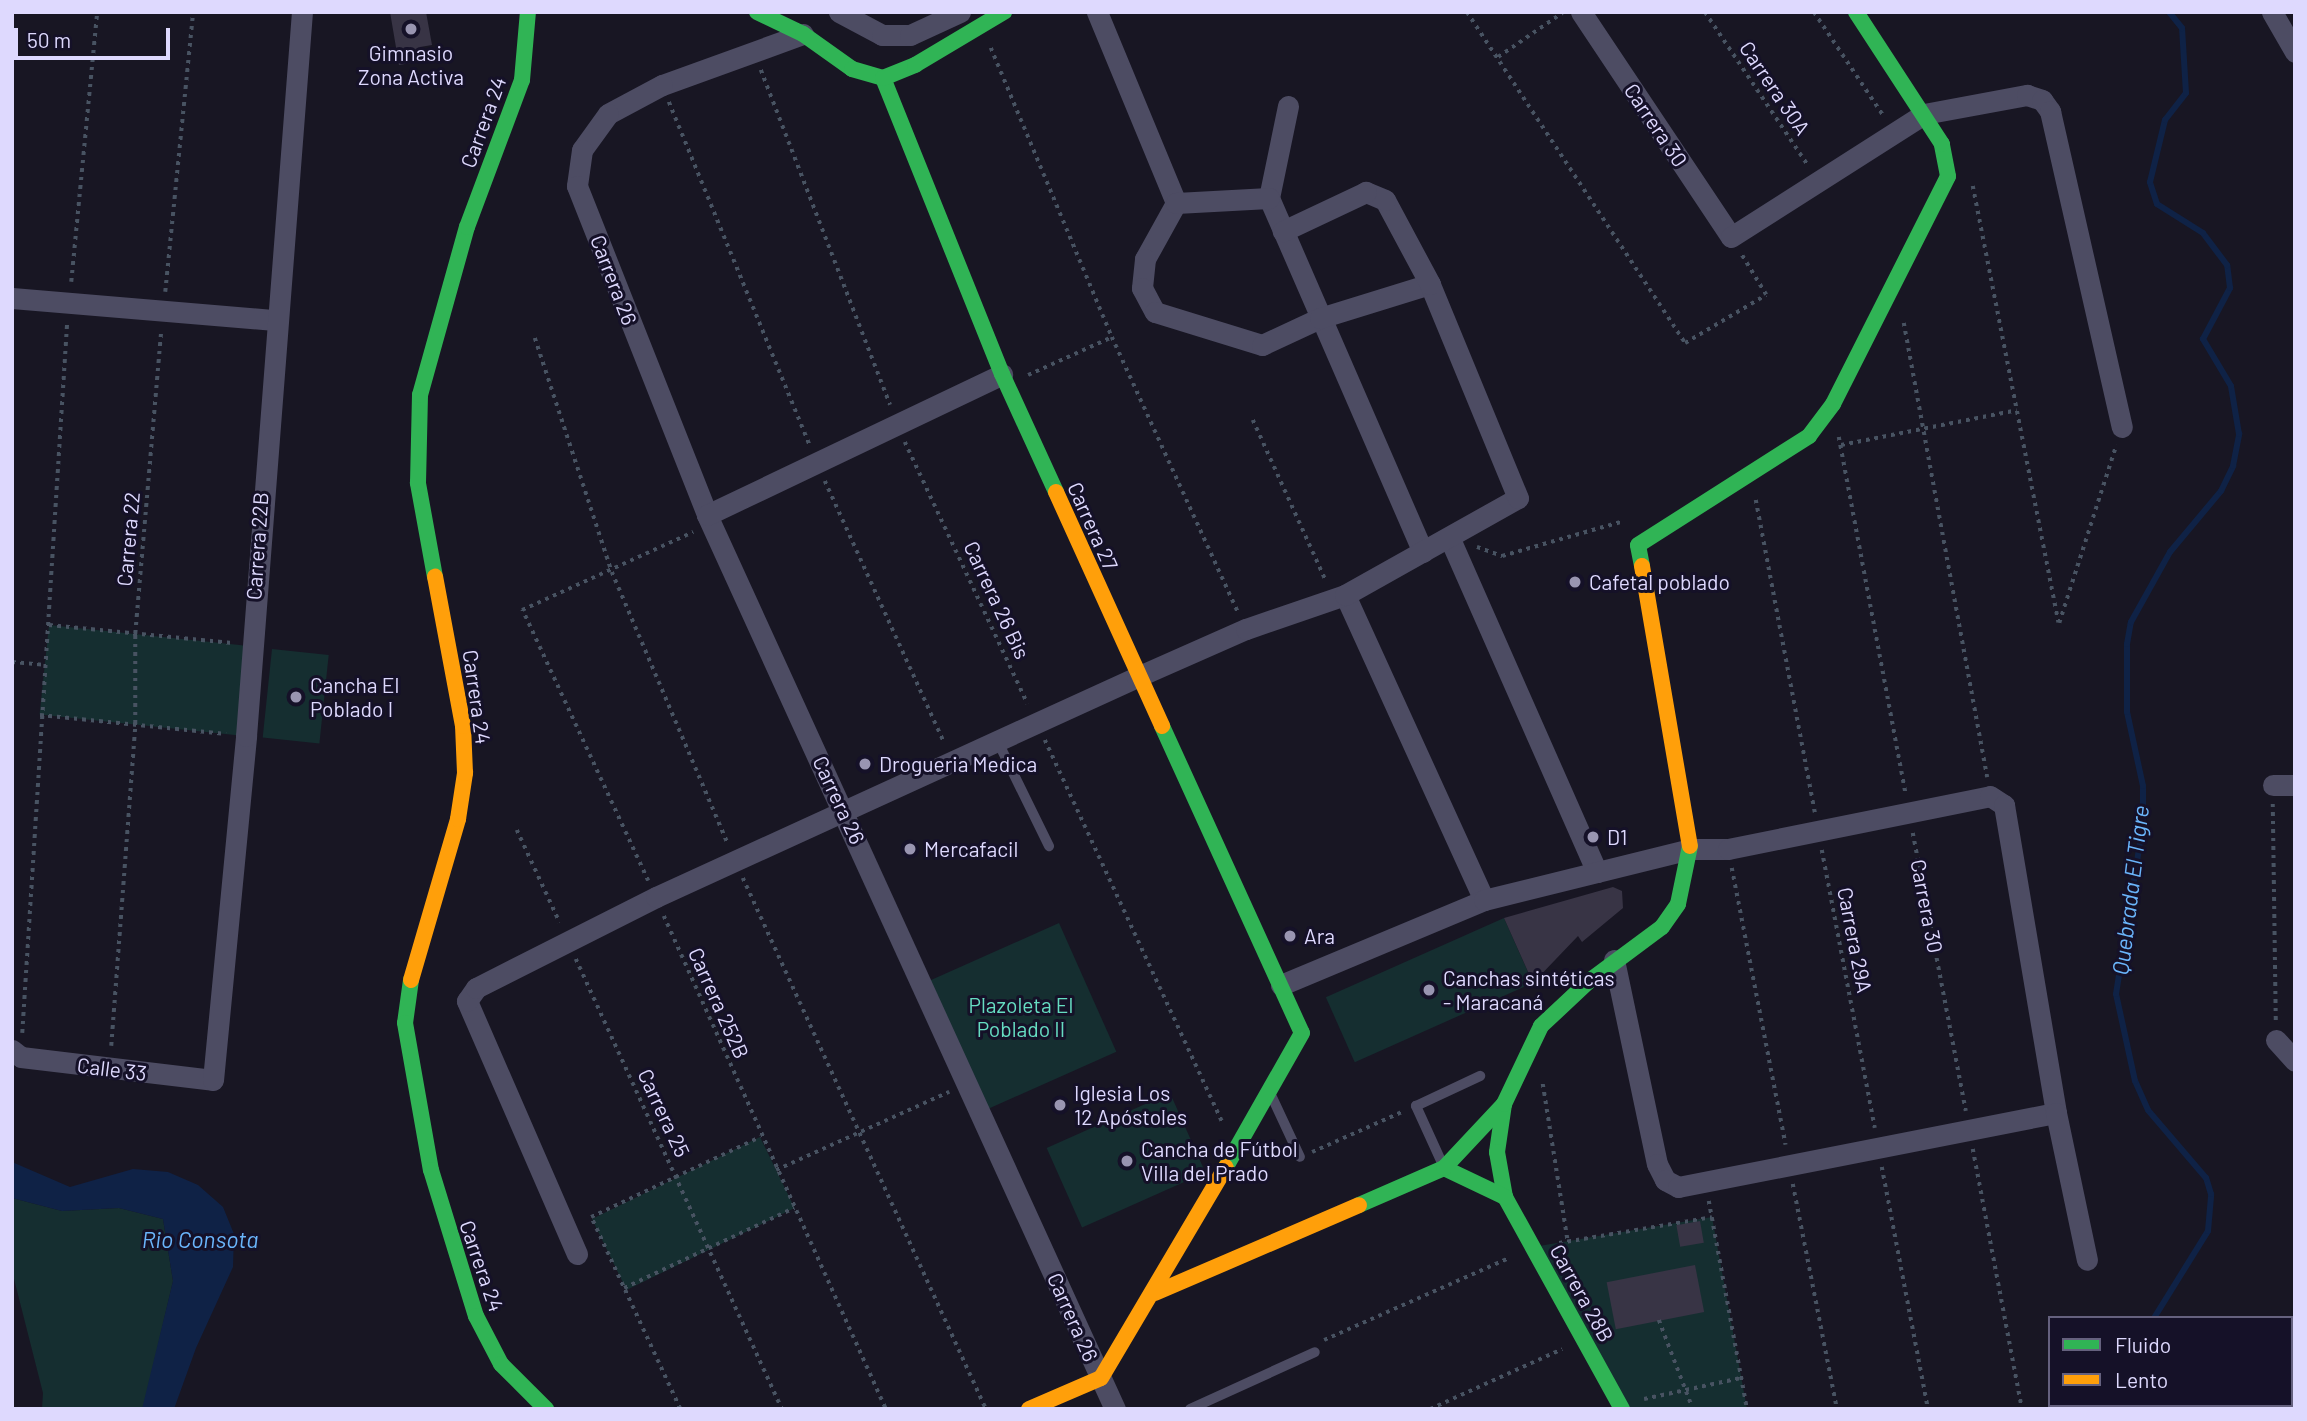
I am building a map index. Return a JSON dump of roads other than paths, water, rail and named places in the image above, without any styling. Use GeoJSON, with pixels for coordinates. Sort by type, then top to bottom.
{"type":"FeatureCollection","features":[{"type":"Feature","properties":{"kind":"main road","name":"Carrera 24"},"geometry":{"type":"LineString","coordinates":[[527,12],[522,80],[467,227],[420,395],[418,483],[463,726],[465,773],[458,819],[412,968],[405,1023],[431,1170],[475,1317],[501,1364],[546,1409]]}},
{"type":"Feature","properties":{"kind":"main road"},"geometry":{"type":"LineString","coordinates":[[757,12],[803,34],[852,69],[883,78],[915,65],[1004,12]]}},
{"type":"Feature","properties":{"kind":"main road"},"geometry":{"type":"LineString","coordinates":[[1155,1293],[1444,1168],[1504,1104],[1541,1026],[1614,960],[1662,927],[1678,904],[1690,849],[1638,545],[1752,476],[1809,436],[1833,404],[1948,176],[1942,144],[1856,12]]}},
{"type":"Feature","properties":{"kind":"main road","name":"Carrera 27"},"geometry":{"type":"LineString","coordinates":[[883,78],[1005,379],[1137,677],[1302,1033],[1269,1091]]}},
{"type":"Feature","properties":{"kind":"main road"},"geometry":{"type":"LineString","coordinates":[[1029,1409],[1101,1378],[1155,1293],[1269,1091]]}},
{"type":"Feature","properties":{"kind":"main road","name":"Carrera 28B"},"geometry":{"type":"LineString","coordinates":[[1504,1104],[1497,1152],[1505,1198],[1621,1406]]}},
{"type":"Feature","properties":{"kind":"main road"},"geometry":{"type":"LineString","coordinates":[[1444,1168],[1505,1198]]}},
{"type":"Feature","properties":{"kind":"street","name":"Carrera 22B"},"geometry":{"type":"LineString","coordinates":[[213,1080],[246,736],[249,645],[302,12]]}},
{"type":"Feature","properties":{"kind":"street"},"geometry":{"type":"LineString","coordinates":[[839,12],[882,35],[910,35],[960,12]]}},
{"type":"Feature","properties":{"kind":"street"},"geometry":{"type":"LineString","coordinates":[[1097,12],[1176,203]]}},
{"type":"Feature","properties":{"kind":"street","name":"Carrera 30"},"geometry":{"type":"LineString","coordinates":[[1581,12],[1731,237],[1924,114]]}},
{"type":"Feature","properties":{"kind":"street"},"geometry":{"type":"LineString","coordinates":[[2272,12],[2295,52]]}},
{"type":"Feature","properties":{"kind":"street","name":"Carrera 26"},"geometry":{"type":"LineString","coordinates":[[803,34],[662,85],[608,114],[582,150],[578,186],[709,519],[969,1083],[1115,1409]]}},
{"type":"Feature","properties":{"kind":"street"},"geometry":{"type":"LineString","coordinates":[[1924,114],[2027,95],[2042,100],[2050,111],[2122,427]]}},
{"type":"Feature","properties":{"kind":"street"},"geometry":{"type":"LineString","coordinates":[[1288,106],[1269,198],[1423,552]]}},
{"type":"Feature","properties":{"kind":"street"},"geometry":{"type":"LineString","coordinates":[[577,1254],[467,1001],[476,988],[656,897],[845,813],[1137,677],[1246,629],[1340,597],[1518,498],[1430,284],[1384,200],[1366,192],[1283,231]]}},
{"type":"Feature","properties":{"kind":"street"},"geometry":{"type":"LineString","coordinates":[[1176,203],[1269,198]]}},
{"type":"Feature","properties":{"kind":"street"},"geometry":{"type":"LineString","coordinates":[[1176,203],[1145,258],[1142,288],[1155,313],[1262,345],[1320,318],[1430,284]]}},
{"type":"Feature","properties":{"kind":"street"},"geometry":{"type":"LineString","coordinates":[[12,298],[275,320]]}},
{"type":"Feature","properties":{"kind":"street"},"geometry":{"type":"LineString","coordinates":[[709,519],[897,424],[1005,379]]}},
{"type":"Feature","properties":{"kind":"street"},"geometry":{"type":"LineString","coordinates":[[1450,538],[1597,872]]}},
{"type":"Feature","properties":{"kind":"street"},"geometry":{"type":"LineString","coordinates":[[1340,597],[1484,900]]}},
{"type":"Feature","properties":{"kind":"street"},"geometry":{"type":"LineString","coordinates":[[2273,785],[2295,785]]}},
{"type":"Feature","properties":{"kind":"street"},"geometry":{"type":"LineString","coordinates":[[1281,985],[1484,900],[1690,849],[1728,849],[1819,833],[1990,796],[2004,806],[2056,1113],[2087,1260]]}},
{"type":"Feature","properties":{"kind":"street"},"geometry":{"type":"LineString","coordinates":[[1614,960],[1657,1164],[1665,1180],[1678,1187],[1697,1186],[1879,1151],[2056,1113]]}},
{"type":"Feature","properties":{"kind":"street"},"geometry":{"type":"LineString","coordinates":[[2276,1040],[2295,1061]]}},
{"type":"Feature","properties":{"kind":"street","name":"Calle 33"},"geometry":{"type":"LineString","coordinates":[[17,1054],[110,1069],[213,1080]]}},
{"type":"Feature","properties":{"kind":"lane"},"geometry":{"type":"LineString","coordinates":[[998,742],[1049,845]]}},
{"type":"Feature","properties":{"kind":"lane"},"geometry":{"type":"LineString","coordinates":[[1444,1168],[1416,1106],[1480,1076]]}},
{"type":"Feature","properties":{"kind":"lane"},"geometry":{"type":"LineString","coordinates":[[1269,1091],[1300,1157]]}},
{"type":"Feature","properties":{"kind":"lane"},"geometry":{"type":"LineString","coordinates":[[1191,1409],[1314,1348]]}},
{"type":"Feature","properties":{"kind":"water","name":"Rio Consota"},"geometry":{"type":"Polygon","coordinates":[[[12,1162],[70,1187],[133,1169],[168,1172],[198,1185],[223,1207],[234,1234],[233,1267],[196,1348],[174,1409],[142,1409],[173,1281],[163,1219],[119,1208],[62,1211],[12,1198],[12,1162]]]}},
{"type":"Feature","properties":{"kind":"waterway","name":"Quebrada El Tigre"},"geometry":{"type":"LineString","coordinates":[[2155,1316],[2208,1231],[2211,1194],[2206,1178],[2148,1110],[2135,1081],[2116,994],[2143,823],[2143,786],[2127,712],[2127,644],[2131,622],[2170,552],[2221,491],[2233,466],[2239,434],[2231,386],[2203,339],[2230,288],[2227,265],[2203,233],[2157,204],[2150,182],[2165,120],[2186,93],[2182,28],[2169,12]]}},
{"type":"Feature","properties":{"kind":"place","name":"Gimnasio Zona Activa"},"geometry":{"type":"Point","coordinates":[411,29]}},
{"type":"Feature","properties":{"kind":"place","name":"Cafetal poblado"},"geometry":{"type":"Point","coordinates":[1575,582]}},
{"type":"Feature","properties":{"kind":"place","name":"Cancha El Poblado I"},"geometry":{"type":"Point","coordinates":[296,697]}},
{"type":"Feature","properties":{"kind":"place","name":"Drogueria Medica"},"geometry":{"type":"Point","coordinates":[865,764]}},
{"type":"Feature","properties":{"kind":"place","name":"D1"},"geometry":{"type":"Point","coordinates":[1593,837]}},
{"type":"Feature","properties":{"kind":"place","name":"Mercafacil"},"geometry":{"type":"Point","coordinates":[910,849]}},
{"type":"Feature","properties":{"kind":"place","name":"Ara"},"geometry":{"type":"Point","coordinates":[1290,936]}},
{"type":"Feature","properties":{"kind":"place","name":"Canchas sintéticas - Maracaná"},"geometry":{"type":"Point","coordinates":[1429,990]}},
{"type":"Feature","properties":{"kind":"place","name":"Iglesia Los 12 Apóstoles"},"geometry":{"type":"Point","coordinates":[1060,1105]}},
{"type":"Feature","properties":{"kind":"place","name":"Cancha de Fútbol Villa del Prado"},"geometry":{"type":"Point","coordinates":[1127,1161]}},
{"type":"Feature","properties":{"kind":"park label","name":"Plazoleta El Poblado II"},"geometry":{"type":"Point","coordinates":[1021,1017]}}]}
